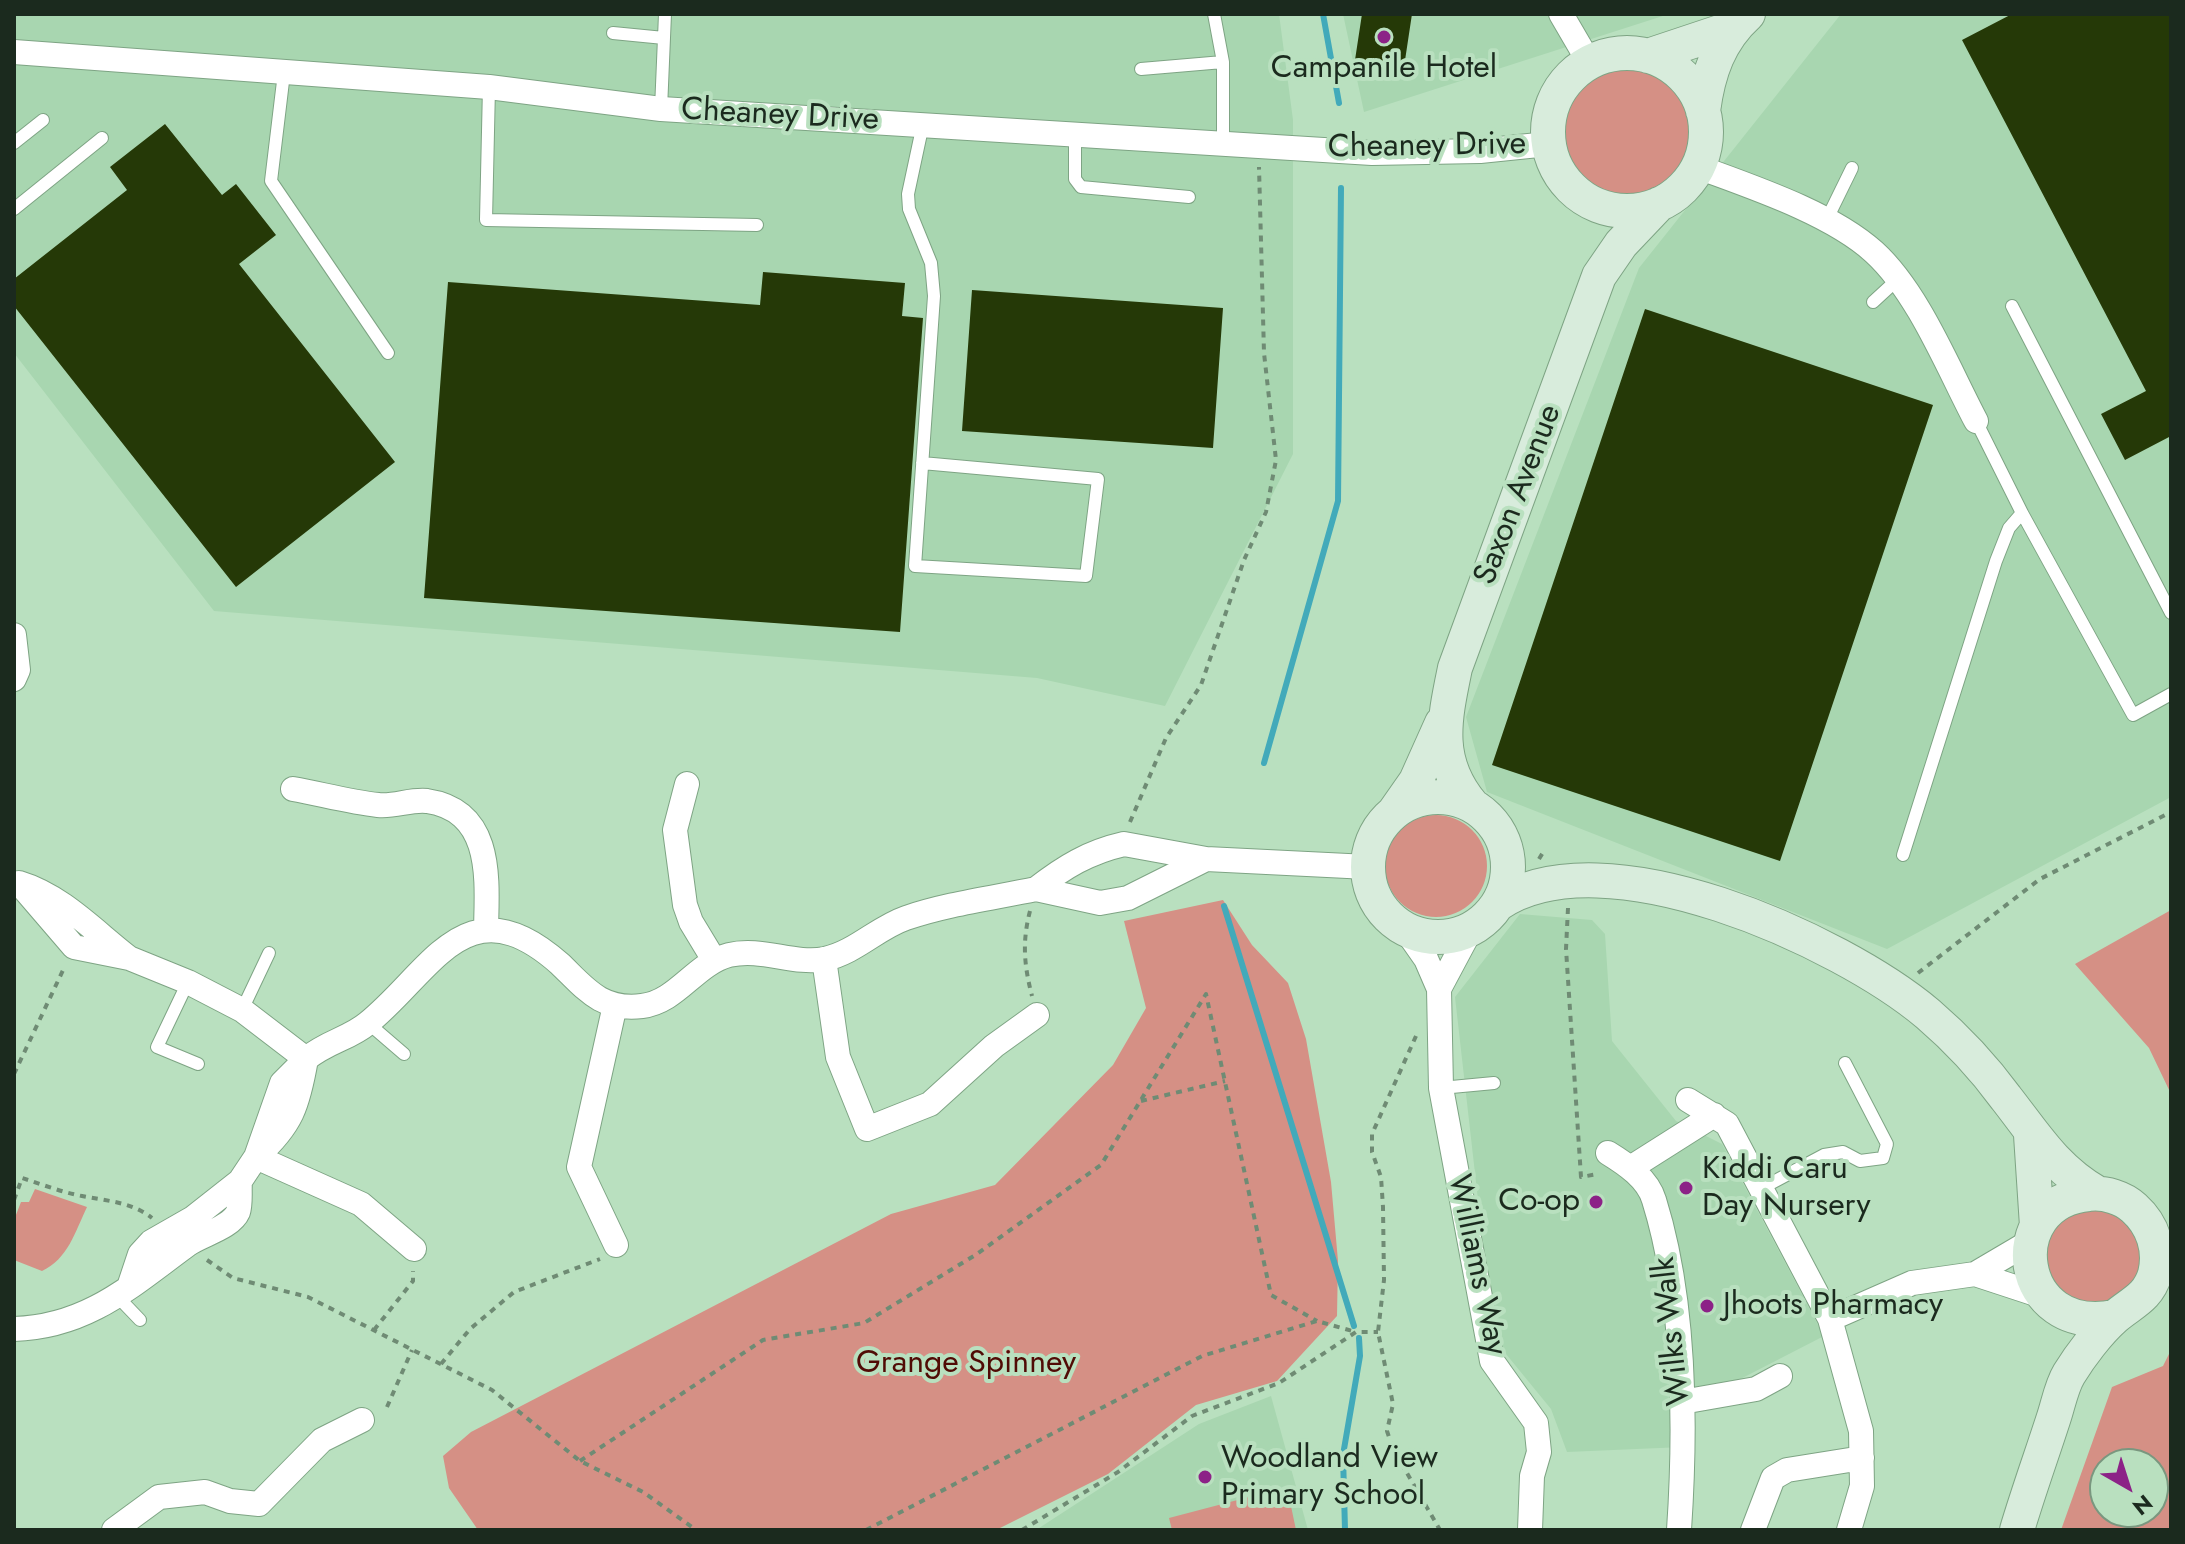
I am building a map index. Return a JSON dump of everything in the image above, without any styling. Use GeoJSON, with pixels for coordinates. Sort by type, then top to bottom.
{"type":"FeatureCollection","features":[{"type":"Feature","properties":{"kind":"street"},"geometry":{"type":"LineString","coordinates":[[1561,14],[1589,62]]}},
{"type":"Feature","properties":{"kind":"street"},"geometry":{"type":"LineString","coordinates":[[1648,56],[1679,72],[1691,85],[1703,111],[1706,133],[1698,167],[1683,187],[1659,204],[1638,210],[1613,210],[1577,194],[1554,163],[1548,144],[1548,120],[1556,97],[1570,77],[1589,62],[1612,54],[1648,56],[1740,21]]}},
{"type":"Feature","properties":{"kind":"street"},"geometry":{"type":"LineString","coordinates":[[1703,111],[1714,62],[1740,21]]}},
{"type":"Feature","properties":{"kind":"street","name":"Cheaney Drive"},"geometry":{"type":"LineString","coordinates":[[14,52],[489,87],[661,109],[1372,153],[1480,151],[1548,144]]}},
{"type":"Feature","properties":{"kind":"street"},"geometry":{"type":"LineString","coordinates":[[1698,167],[1826,221],[1874,252],[1898,279],[1976,421]]}},
{"type":"Feature","properties":{"kind":"street","name":"Saxon Avenue"},"geometry":{"type":"LineString","coordinates":[[1577,194],[1595,227],[1600,250],[1599,276]]}},
{"type":"Feature","properties":{"kind":"street","name":"Saxon Avenue"},"geometry":{"type":"LineString","coordinates":[[1395,811],[1416,781],[1445,716],[1455,668],[1599,276],[1621,244],[1659,204]]}},
{"type":"Feature","properties":{"kind":"street"},"geometry":{"type":"LineString","coordinates":[[14,635],[18,670],[14,679]]}},
{"type":"Feature","properties":{"kind":"street","name":"Saxon Avenue"},"geometry":{"type":"LineString","coordinates":[[1445,716],[1446,761],[1456,786],[1472,805]]}},
{"type":"Feature","properties":{"kind":"street"},"geometry":{"type":"LineString","coordinates":[[687,784],[675,830],[685,905],[691,922],[714,960]]}},
{"type":"Feature","properties":{"kind":"street"},"geometry":{"type":"LineString","coordinates":[[293,789],[380,806],[427,801],[462,816],[480,839],[483,850],[487,872],[486,930]]}},
{"type":"Feature","properties":{"kind":"street"},"geometry":{"type":"LineString","coordinates":[[1571,887],[1500,832],[1488,816],[1472,805],[1435,796],[1414,800],[1395,811],[1380,827],[1370,846],[1368,867],[1372,892],[1385,913],[1405,929],[1426,936],[1450,936],[1471,929],[1498,904],[1534,884],[1571,887],[1650,888],[1715,902],[1785,926],[1855,962],[1896,989],[1958,1042],[2006,1097],[2031,1135],[2075,1180],[2097,1193]]}},
{"type":"Feature","properties":{"kind":"street"},"geometry":{"type":"LineString","coordinates":[[1498,904],[1509,869],[1500,832]]}},
{"type":"Feature","properties":{"kind":"street"},"geometry":{"type":"LineString","coordinates":[[14,1329],[51,1325],[97,1310],[123,1292],[178,1239],[232,1220],[238,1212],[240,1181],[256,1157],[282,1083],[326,1042],[353,1033],[368,1023],[455,939],[486,930],[514,935],[558,963],[589,995],[615,1005],[641,1006],[665,999],[714,960],[755,952],[824,959],[856,948],[903,919],[1036,889],[1067,865],[1096,850],[1124,844],[1206,859],[1368,867]]}},
{"type":"Feature","properties":{"kind":"street"},"geometry":{"type":"LineString","coordinates":[[1036,889],[1100,903],[1128,898],[1206,859]]}},
{"type":"Feature","properties":{"kind":"street"},"geometry":{"type":"LineString","coordinates":[[17,881],[74,947],[129,958],[188,982],[242,1010],[306,1059]]}},
{"type":"Feature","properties":{"kind":"street"},"geometry":{"type":"LineString","coordinates":[[17,881],[41,890],[62,903],[129,958]]}},
{"type":"Feature","properties":{"kind":"street","name":"Williams Way"},"geometry":{"type":"LineString","coordinates":[[1405,929],[1426,959],[1439,989],[1441,1088],[1492,1361],[1536,1423],[1539,1452],[1532,1476],[1530,1530]]}},
{"type":"Feature","properties":{"kind":"street","name":"Williams Way"},"geometry":{"type":"LineString","coordinates":[[1439,989],[1471,929]]}},
{"type":"Feature","properties":{"kind":"street"},"geometry":{"type":"LineString","coordinates":[[824,959],[838,1057],[867,1129],[930,1104],[994,1046],[1037,1015]]}},
{"type":"Feature","properties":{"kind":"street"},"geometry":{"type":"LineString","coordinates":[[608,1252],[579,1167],[615,1005]]}},
{"type":"Feature","properties":{"kind":"street"},"geometry":{"type":"LineString","coordinates":[[1688,1100],[1727,1124],[1830,1319],[1861,1431],[1862,1486],[1849,1530]]}},
{"type":"Feature","properties":{"kind":"street"},"geometry":{"type":"LineString","coordinates":[[1632,1167],[1714,1115]]}},
{"type":"Feature","properties":{"kind":"street"},"geometry":{"type":"LineString","coordinates":[[2031,1135],[2034,1233],[2029,1260],[2033,1279],[2063,1336],[2068,1375]]}},
{"type":"Feature","properties":{"kind":"street","name":"Wilks Walk"},"geometry":{"type":"LineString","coordinates":[[1608,1153],[1632,1167],[1654,1199],[1670,1268],[1684,1433],[1679,1530]]}},
{"type":"Feature","properties":{"kind":"street"},"geometry":{"type":"LineString","coordinates":[[256,1157],[361,1204],[414,1249]]}},
{"type":"Feature","properties":{"kind":"street"},"geometry":{"type":"LineString","coordinates":[[1830,1319],[1912,1283],[1975,1274],[2034,1233],[2060,1202],[2078,1195],[2097,1193],[2116,1197],[2133,1206],[2146,1220],[2154,1238],[2157,1257],[2150,1285],[2132,1307],[2115,1317],[2096,1321],[2077,1319],[2047,1301],[1975,1274]]}},
{"type":"Feature","properties":{"kind":"street"},"geometry":{"type":"LineString","coordinates":[[2017,1530],[2068,1375],[2115,1317]]}},
{"type":"Feature","properties":{"kind":"street"},"geometry":{"type":"LineString","coordinates":[[1682,1402],[1756,1389],[1780,1376]]}},
{"type":"Feature","properties":{"kind":"street"},"geometry":{"type":"LineString","coordinates":[[114,1530],[159,1497],[205,1492],[230,1501],[259,1504],[322,1440],[362,1420]]}},
{"type":"Feature","properties":{"kind":"street"},"geometry":{"type":"LineString","coordinates":[[1753,1530],[1773,1478],[1787,1470],[1862,1458]]}},
{"type":"Feature","properties":{"kind":"lane"},"geometry":{"type":"LineString","coordinates":[[661,109],[665,14]]}},
{"type":"Feature","properties":{"kind":"lane"},"geometry":{"type":"LineString","coordinates":[[1214,14],[1223,62],[1223,142]]}},
{"type":"Feature","properties":{"kind":"lane"},"geometry":{"type":"LineString","coordinates":[[613,33],[664,38]]}},
{"type":"Feature","properties":{"kind":"lane"},"geometry":{"type":"LineString","coordinates":[[1141,69],[1223,62]]}},
{"type":"Feature","properties":{"kind":"lane"},"geometry":{"type":"LineString","coordinates":[[284,73],[271,181],[388,353]]}},
{"type":"Feature","properties":{"kind":"lane"},"geometry":{"type":"LineString","coordinates":[[489,87],[486,220],[757,225]]}},
{"type":"Feature","properties":{"kind":"lane"},"geometry":{"type":"LineString","coordinates":[[14,143],[43,120]]}},
{"type":"Feature","properties":{"kind":"lane"},"geometry":{"type":"LineString","coordinates":[[922,463],[1098,479],[1086,576],[915,566],[922,463],[934,296],[931,263],[909,209],[908,194],[923,124]]}},
{"type":"Feature","properties":{"kind":"lane"},"geometry":{"type":"LineString","coordinates":[[1075,134],[1075,179],[1081,187],[1189,197]]}},
{"type":"Feature","properties":{"kind":"lane"},"geometry":{"type":"LineString","coordinates":[[14,209],[102,138]]}},
{"type":"Feature","properties":{"kind":"lane"},"geometry":{"type":"LineString","coordinates":[[1826,221],[1852,168]]}},
{"type":"Feature","properties":{"kind":"lane"},"geometry":{"type":"LineString","coordinates":[[1873,302],[1898,279]]}},
{"type":"Feature","properties":{"kind":"lane"},"geometry":{"type":"LineString","coordinates":[[2012,306],[2171,613]]}},
{"type":"Feature","properties":{"kind":"lane"},"geometry":{"type":"LineString","coordinates":[[1976,421],[2022,513],[2133,715],[2171,694]]}},
{"type":"Feature","properties":{"kind":"lane"},"geometry":{"type":"LineString","coordinates":[[1903,855],[1996,561],[2009,528],[2022,513]]}},
{"type":"Feature","properties":{"kind":"lane"},"geometry":{"type":"LineString","coordinates":[[242,1010],[269,953]]}},
{"type":"Feature","properties":{"kind":"lane"},"geometry":{"type":"LineString","coordinates":[[188,982],[157,1047],[198,1064]]}},
{"type":"Feature","properties":{"kind":"lane"},"geometry":{"type":"LineString","coordinates":[[368,1023],[404,1054]]}},
{"type":"Feature","properties":{"kind":"lane"},"geometry":{"type":"LineString","coordinates":[[1762,1188],[1824,1155],[1843,1152],[1860,1161],[1883,1158],[1887,1144],[1845,1063]]}},
{"type":"Feature","properties":{"kind":"lane"},"geometry":{"type":"LineString","coordinates":[[1441,1088],[1494,1083]]}},
{"type":"Feature","properties":{"kind":"lane"},"geometry":{"type":"LineString","coordinates":[[123,1292],[140,1320]]}},
{"type":"Feature","properties":{"kind":"path"},"geometry":{"type":"LineString","coordinates":[[1124,844],[1134,805],[1166,738],[1201,685],[1244,560],[1266,512],[1276,460],[1264,353],[1259,145]]}},
{"type":"Feature","properties":{"kind":"path"},"geometry":{"type":"LineString","coordinates":[[1896,989],[2040,879],[2171,812]]}},
{"type":"Feature","properties":{"kind":"path"},"geometry":{"type":"LineString","coordinates":[[1571,887],[1566,949],[1581,1177],[1632,1167]]}},
{"type":"Feature","properties":{"kind":"path"},"geometry":{"type":"LineString","coordinates":[[1036,889],[1024,935],[1024,963],[1037,1015]]}},
{"type":"Feature","properties":{"kind":"path"},"geometry":{"type":"LineString","coordinates":[[14,1074],[74,947]]}},
{"type":"Feature","properties":{"kind":"path"},"geometry":{"type":"LineString","coordinates":[[580,1461],[763,1340],[864,1323],[977,1254],[1101,1165],[1206,994],[1271,1295],[1317,1321],[1356,1332],[1378,1332]]}},
{"type":"Feature","properties":{"kind":"path"},"geometry":{"type":"LineString","coordinates":[[1417,1025],[1416,1036],[1372,1134],[1372,1152],[1381,1177],[1383,1207],[1384,1280],[1378,1332],[1393,1404],[1387,1431],[1393,1449],[1440,1530]]}},
{"type":"Feature","properties":{"kind":"path"},"geometry":{"type":"LineString","coordinates":[[1141,1101],[1225,1081]]}},
{"type":"Feature","properties":{"kind":"path"},"geometry":{"type":"LineString","coordinates":[[14,1175],[143,1211],[233,1278],[308,1297],[492,1390],[580,1461],[643,1492],[696,1530]]}},
{"type":"Feature","properties":{"kind":"path"},"geometry":{"type":"LineString","coordinates":[[14,1200],[22,1178]]}},
{"type":"Feature","properties":{"kind":"path"},"geometry":{"type":"LineString","coordinates":[[374,1330],[413,1281],[414,1249]]}},
{"type":"Feature","properties":{"kind":"path"},"geometry":{"type":"LineString","coordinates":[[441,1364],[470,1329],[514,1292],[608,1252]]}},
{"type":"Feature","properties":{"kind":"path"},"geometry":{"type":"LineString","coordinates":[[866,1530],[1202,1356],[1317,1321]]}},
{"type":"Feature","properties":{"kind":"path"},"geometry":{"type":"LineString","coordinates":[[1022,1530],[1118,1472],[1192,1416],[1279,1383],[1356,1332]]}},
{"type":"Feature","properties":{"kind":"path"},"geometry":{"type":"LineString","coordinates":[[387,1407],[412,1350]]}},
{"type":"Feature","properties":{"kind":"shaded area"},"geometry":{"type":"Polygon","coordinates":[[[14,14],[1279,14],[1293,120],[1293,454],[1165,706],[1037,678],[214,611],[14,353],[14,14]]]}},
{"type":"Feature","properties":{"kind":"shaded area"},"geometry":{"type":"Polygon","coordinates":[[[1343,14],[1669,14],[1364,112],[1343,14]]]}},
{"type":"Feature","properties":{"kind":"shaded area"},"geometry":{"type":"Polygon","coordinates":[[[1841,14],[2171,14],[2171,797],[1887,949],[1487,792],[1466,717],[1639,268],[1841,14]]]}},
{"type":"Feature","properties":{"kind":"shaded area"},"geometry":{"type":"Polygon","coordinates":[[[1520,914],[1592,920],[1605,934],[1612,1041],[1676,1121],[1722,1144],[1824,1336],[1719,1390],[1681,1389],[1683,1447],[1567,1452],[1551,1409],[1506,1354],[1493,1332],[1455,997],[1520,914]]]}},
{"type":"Feature","properties":{"kind":"shaded area","name":"Woodland View Primary School"},"geometry":{"type":"Polygon","coordinates":[[[1271,1396],[1308,1530],[1036,1530],[1199,1424],[1271,1396]]]}},
{"type":"Feature","properties":{"kind":"green space"},"geometry":{"type":"Polygon","coordinates":[[[1627,66],[1652,71],[1674,85],[1688,107],[1693,132],[1688,157],[1674,179],[1652,193],[1627,198],[1602,193],[1580,179],[1566,157],[1561,132],[1566,107],[1580,85],[1602,71],[1627,66]]]}},
{"type":"Feature","properties":{"kind":"green space"},"geometry":{"type":"Polygon","coordinates":[[[1436,815],[1456,819],[1472,830],[1483,846],[1487,866],[1483,886],[1472,902],[1456,913],[1436,917],[1416,913],[1400,902],[1389,886],[1385,866],[1389,846],[1400,830],[1416,819],[1436,815]]]}},
{"type":"Feature","properties":{"kind":"green space","name":"Grange Spinney"},"geometry":{"type":"Polygon","coordinates":[[[1223,900],[1252,945],[1288,983],[1306,1039],[1331,1182],[1338,1261],[1337,1316],[1277,1381],[1196,1405],[1108,1474],[996,1530],[478,1530],[449,1488],[443,1456],[471,1432],[891,1214],[995,1185],[1113,1065],[1146,1008],[1124,921],[1223,900]]]}},
{"type":"Feature","properties":{"kind":"green space"},"geometry":{"type":"Polygon","coordinates":[[[2171,910],[2171,1094],[2149,1048],[2075,964],[2171,910]]]}},
{"type":"Feature","properties":{"kind":"green space"},"geometry":{"type":"Polygon","coordinates":[[[35,1189],[87,1207],[64,1252],[42,1271],[14,1260],[14,1220],[21,1202],[29,1202],[35,1189]]]}},
{"type":"Feature","properties":{"kind":"green space"},"geometry":{"type":"Polygon","coordinates":[[[2111,1209],[2136,1234],[2140,1242],[2141,1261],[2135,1286],[2096,1309],[2054,1292],[2041,1250],[2066,1212],[2111,1209]]]}},
{"type":"Feature","properties":{"kind":"green space"},"geometry":{"type":"Polygon","coordinates":[[[2171,1350],[2171,1530],[2061,1530],[2089,1451],[2089,1528],[2169,1528],[2169,1448],[2090,1448],[2112,1387],[2163,1366],[2171,1350]]]}},
{"type":"Feature","properties":{"kind":"green space"},"geometry":{"type":"Polygon","coordinates":[[[1287,1487],[1296,1530],[1172,1530],[1169,1518],[1287,1487]]]}},
{"type":"Feature","properties":{"kind":"building","name":"Campanile Hotel"},"geometry":{"type":"Polygon","coordinates":[[[1362,14],[1412,14],[1404,67],[1355,60],[1362,14]]]}},
{"type":"Feature","properties":{"kind":"building"},"geometry":{"type":"Polygon","coordinates":[[[2012,14],[2171,14],[2171,436],[2125,460],[2101,414],[2146,391],[1962,40],[2012,14]]]}},
{"type":"Feature","properties":{"kind":"building"},"geometry":{"type":"Polygon","coordinates":[[[165,124],[222,195],[236,184],[276,235],[239,264],[395,462],[236,587],[14,306],[14,279],[127,190],[110,167],[165,124]]]}},
{"type":"Feature","properties":{"kind":"building"},"geometry":{"type":"Polygon","coordinates":[[[763,272],[905,283],[902,316],[923,318],[900,632],[424,598],[448,282],[760,305],[763,272]]]}},
{"type":"Feature","properties":{"kind":"building"},"geometry":{"type":"Polygon","coordinates":[[[972,290],[1223,308],[1213,448],[962,431],[972,290]]]}},
{"type":"Feature","properties":{"kind":"building"},"geometry":{"type":"Polygon","coordinates":[[[1645,309],[1933,405],[1780,861],[1492,765],[1645,309]]]}},
{"type":"Feature","properties":{"kind":"waterway"},"geometry":{"type":"LineString","coordinates":[[1323,14],[1339,103]]}},
{"type":"Feature","properties":{"kind":"waterway"},"geometry":{"type":"LineString","coordinates":[[1264,763],[1338,501],[1341,188]]}},
{"type":"Feature","properties":{"kind":"waterway"},"geometry":{"type":"LineString","coordinates":[[1224,906],[1354,1326]]}},
{"type":"Feature","properties":{"kind":"waterway"},"geometry":{"type":"LineString","coordinates":[[1345,1530],[1343,1455],[1360,1356],[1359,1338]]}},
{"type":"Feature","properties":{"kind":"place","name":"Campanile Hotel"},"geometry":{"type":"Point","coordinates":[1384,37]}},
{"type":"Feature","properties":{"kind":"place","name":"Kiddi Caru Day Nursery"},"geometry":{"type":"Point","coordinates":[1686,1188]}},
{"type":"Feature","properties":{"kind":"place","name":"Co-op"},"geometry":{"type":"Point","coordinates":[1596,1202]}},
{"type":"Feature","properties":{"kind":"place","name":"Jhoots Pharmacy"},"geometry":{"type":"Point","coordinates":[1707,1306]}},
{"type":"Feature","properties":{"kind":"place","name":"Woodland View Primary School"},"geometry":{"type":"Point","coordinates":[1205,1477]}}]}
